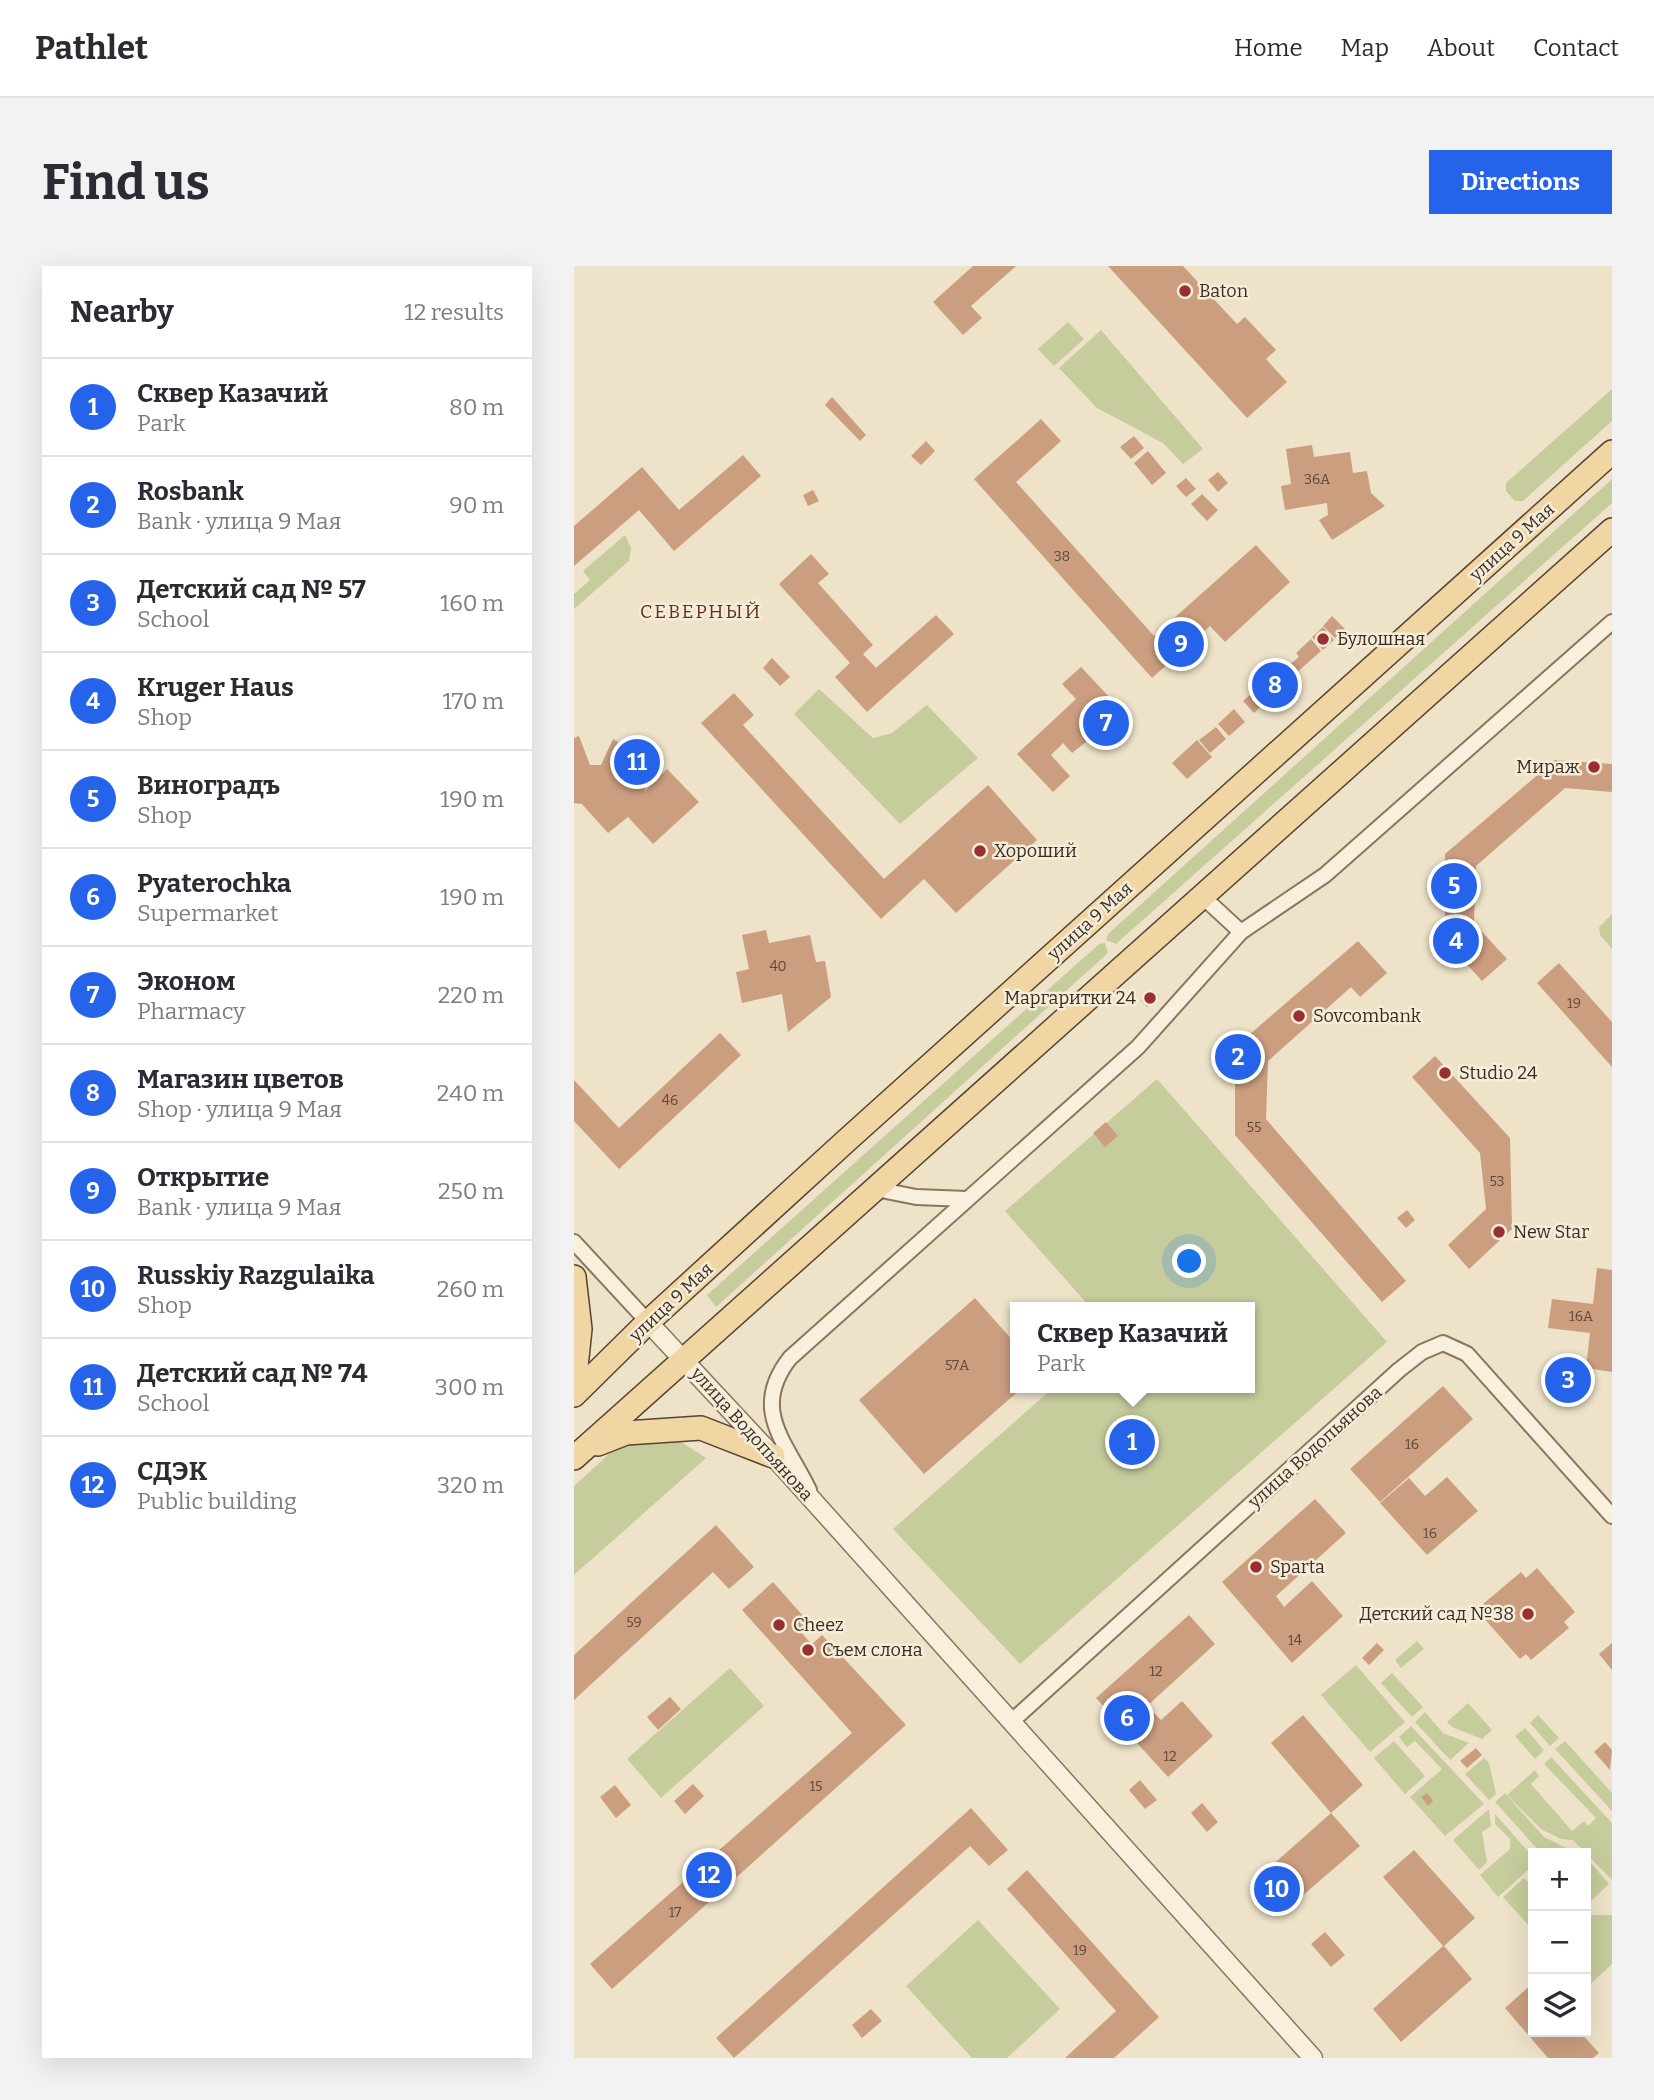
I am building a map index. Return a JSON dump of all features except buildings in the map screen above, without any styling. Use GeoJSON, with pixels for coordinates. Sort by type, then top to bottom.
{"type":"FeatureCollection","features":[{"type":"Feature","properties":{"kind":"main road","name":"улица 9 Мая"},"geometry":{"type":"LineString","coordinates":[[574,1395],[648,1322],[1612,452]]}},
{"type":"Feature","properties":{"kind":"main road"},"geometry":{"type":"LineString","coordinates":[[578,1454],[1612,530]]}},
{"type":"Feature","properties":{"kind":"main road"},"geometry":{"type":"LineString","coordinates":[[574,1277],[580,1329],[574,1386]]}},
{"type":"Feature","properties":{"kind":"main road"},"geometry":{"type":"LineString","coordinates":[[578,1454],[626,1433],[701,1428],[773,1456]]}},
{"type":"Feature","properties":{"kind":"street"},"geometry":{"type":"LineString","coordinates":[[816,1504],[772,1416],[769,1400],[773,1383],[790,1358],[1138,1047],[1241,932],[1325,874],[1612,622]]}},
{"type":"Feature","properties":{"kind":"street"},"geometry":{"type":"LineString","coordinates":[[1202,896],[1241,932]]}},
{"type":"Feature","properties":{"kind":"street"},"geometry":{"type":"LineString","coordinates":[[876,1189],[916,1197],[967,1199]]}},
{"type":"Feature","properties":{"kind":"street","name":"улица Водопьянова"},"geometry":{"type":"LineString","coordinates":[[574,1242],[773,1456],[1313,2058]]}},
{"type":"Feature","properties":{"kind":"street","name":"улица Водопьянова"},"geometry":{"type":"LineString","coordinates":[[1011,1721],[1399,1370],[1422,1352],[1443,1343],[1467,1354],[1612,1516]]}},
{"type":"Feature","properties":{"kind":"green space"},"geometry":{"type":"Polygon","coordinates":[[[1068,322],[1084,339],[1054,366],[1038,349],[1068,322]]]}},
{"type":"Feature","properties":{"kind":"green space"},"geometry":{"type":"Polygon","coordinates":[[[1101,330],[1203,449],[1183,464],[1163,443],[1097,408],[1059,368],[1101,330]]]}},
{"type":"Feature","properties":{"kind":"green space"},"geometry":{"type":"Polygon","coordinates":[[[1612,389],[1612,421],[1523,501],[1515,501],[1506,491],[1506,483],[1612,389]]]}},
{"type":"Feature","properties":{"kind":"green space"},"geometry":{"type":"Polygon","coordinates":[[[1612,479],[1612,503],[1116,944],[1106,940],[1108,934],[1612,479]]]}},
{"type":"Feature","properties":{"kind":"green space"},"geometry":{"type":"Polygon","coordinates":[[[625,535],[631,548],[629,561],[574,609],[574,594],[590,580],[583,571],[625,535]]]}},
{"type":"Feature","properties":{"kind":"green space"},"geometry":{"type":"Polygon","coordinates":[[[819,689],[873,738],[892,733],[927,705],[978,758],[900,824],[794,714],[819,689]]]}},
{"type":"Feature","properties":{"kind":"green space"},"geometry":{"type":"Polygon","coordinates":[[[1612,914],[1612,949],[1600,935],[1599,927],[1612,914]]]}},
{"type":"Feature","properties":{"kind":"green space"},"geometry":{"type":"Polygon","coordinates":[[[1105,943],[1108,953],[716,1307],[707,1295],[1099,944],[1105,943]]]}},
{"type":"Feature","properties":{"kind":"green space"},"geometry":{"type":"Polygon","coordinates":[[[1157,1079],[1387,1342],[1020,1664],[893,1529],[1047,1393],[1255,1393],[1255,1302],[1086,1302],[1005,1211],[1157,1079]]]}},
{"type":"Feature","properties":{"kind":"green space"},"geometry":{"type":"Polygon","coordinates":[[[678,1440],[706,1458],[574,1575],[574,1486],[621,1443],[678,1440]]]}},
{"type":"Feature","properties":{"kind":"green space"},"geometry":{"type":"Polygon","coordinates":[[[1417,1641],[1424,1649],[1401,1668],[1395,1660],[1417,1641]]]}},
{"type":"Feature","properties":{"kind":"green space"},"geometry":{"type":"Polygon","coordinates":[[[1356,1665],[1405,1722],[1370,1752],[1321,1695],[1356,1665]]]}},
{"type":"Feature","properties":{"kind":"green space"},"geometry":{"type":"Polygon","coordinates":[[[730,1668],[764,1706],[661,1798],[627,1759],[730,1668]]]}},
{"type":"Feature","properties":{"kind":"green space"},"geometry":{"type":"Polygon","coordinates":[[[1392,1673],[1423,1707],[1412,1717],[1381,1683],[1392,1673]]]}},
{"type":"Feature","properties":{"kind":"green space"},"geometry":{"type":"Polygon","coordinates":[[[1468,1703],[1492,1730],[1482,1739],[1452,1727],[1447,1722],[1468,1703]]]}},
{"type":"Feature","properties":{"kind":"green space"},"geometry":{"type":"Polygon","coordinates":[[[1425,1712],[1443,1733],[1469,1743],[1450,1760],[1415,1722],[1425,1712]]]}},
{"type":"Feature","properties":{"kind":"green space"},"geometry":{"type":"Polygon","coordinates":[[[1538,1715],[1559,1738],[1550,1746],[1530,1723],[1538,1715]]]}},
{"type":"Feature","properties":{"kind":"green space"},"geometry":{"type":"Polygon","coordinates":[[[1411,1726],[1484,1804],[1445,1836],[1410,1797],[1442,1769],[1415,1741],[1407,1747],[1399,1737],[1411,1726]]]}},
{"type":"Feature","properties":{"kind":"green space"},"geometry":{"type":"Polygon","coordinates":[[[1525,1728],[1544,1750],[1535,1759],[1515,1736],[1525,1728]]]}},
{"type":"Feature","properties":{"kind":"green space"},"geometry":{"type":"Polygon","coordinates":[[[1394,1741],[1425,1776],[1405,1794],[1374,1758],[1394,1741]]]}},
{"type":"Feature","properties":{"kind":"green space"},"geometry":{"type":"Polygon","coordinates":[[[1565,1741],[1612,1793],[1612,1811],[1555,1749],[1565,1741]]]}},
{"type":"Feature","properties":{"kind":"green space"},"geometry":{"type":"Polygon","coordinates":[[[1551,1757],[1612,1823],[1612,1880],[1591,1858],[1591,1848],[1581,1848],[1573,1840],[1561,1839],[1541,1829],[1507,1795],[1535,1770],[1539,1776],[1531,1784],[1572,1831],[1584,1821],[1588,1826],[1596,1818],[1544,1764],[1551,1757]]]}},
{"type":"Feature","properties":{"kind":"green space"},"geometry":{"type":"Polygon","coordinates":[[[1484,1758],[1489,1763],[1496,1794],[1489,1800],[1465,1774],[1484,1758]]]}},
{"type":"Feature","properties":{"kind":"green space"},"geometry":{"type":"Polygon","coordinates":[[[1505,1793],[1544,1837],[1566,1848],[1536,1848],[1495,1802],[1505,1793]]]}},
{"type":"Feature","properties":{"kind":"green space"},"geometry":{"type":"Polygon","coordinates":[[[1489,1809],[1491,1826],[1482,1832],[1487,1862],[1479,1870],[1453,1840],[1489,1809]]]}},
{"type":"Feature","properties":{"kind":"green space"},"geometry":{"type":"Polygon","coordinates":[[[1495,1814],[1528,1851],[1528,1870],[1498,1897],[1480,1875],[1510,1849],[1510,1839],[1495,1824],[1495,1814]]]}},
{"type":"Feature","properties":{"kind":"green space"},"geometry":{"type":"Polygon","coordinates":[[[1591,1863],[1609,1884],[1591,1901],[1591,1863]]]}},
{"type":"Feature","properties":{"kind":"green space"},"geometry":{"type":"Polygon","coordinates":[[[1524,1878],[1528,1882],[1528,1925],[1503,1897],[1524,1878]]]}},
{"type":"Feature","properties":{"kind":"green space"},"geometry":{"type":"Polygon","coordinates":[[[1591,1915],[1612,1915],[1612,1964],[1591,1983],[1591,1915]]]}},
{"type":"Feature","properties":{"kind":"green space"},"geometry":{"type":"Polygon","coordinates":[[[978,1920],[1060,2009],[1007,2058],[972,2058],[906,1986],[978,1920]]]}},
{"type":"Feature","properties":{"kind":"place","name":"Baton"},"geometry":{"type":"Point","coordinates":[1185,291]}},
{"type":"Feature","properties":{"kind":"place","name":"Булошная"},"geometry":{"type":"Point","coordinates":[1323,639]}},
{"type":"Feature","properties":{"kind":"place","name":"Открытие"},"geometry":{"type":"Point","coordinates":[1181,644]}},
{"type":"Feature","properties":{"kind":"place","name":"Магазин цветов"},"geometry":{"type":"Point","coordinates":[1275,685]}},
{"type":"Feature","properties":{"kind":"place","name":"Эконом"},"geometry":{"type":"Point","coordinates":[1106,723]}},
{"type":"Feature","properties":{"kind":"place","name":"Детский сад № 74"},"geometry":{"type":"Point","coordinates":[637,762]}},
{"type":"Feature","properties":{"kind":"place","name":"Мираж"},"geometry":{"type":"Point","coordinates":[1594,767]}},
{"type":"Feature","properties":{"kind":"place","name":"Хороший"},"geometry":{"type":"Point","coordinates":[980,851]}},
{"type":"Feature","properties":{"kind":"place","name":"Виноградъ"},"geometry":{"type":"Point","coordinates":[1454,886]}},
{"type":"Feature","properties":{"kind":"place","name":"Kruger Haus"},"geometry":{"type":"Point","coordinates":[1456,941]}},
{"type":"Feature","properties":{"kind":"place","name":"Маргаритки 24"},"geometry":{"type":"Point","coordinates":[1150,998]}},
{"type":"Feature","properties":{"kind":"place","name":"Sovcombank"},"geometry":{"type":"Point","coordinates":[1299,1016]}},
{"type":"Feature","properties":{"kind":"place","name":"Rosbank"},"geometry":{"type":"Point","coordinates":[1238,1057]}},
{"type":"Feature","properties":{"kind":"place","name":"Studio 24"},"geometry":{"type":"Point","coordinates":[1445,1073]}},
{"type":"Feature","properties":{"kind":"place","name":"New Star"},"geometry":{"type":"Point","coordinates":[1499,1232]}},
{"type":"Feature","properties":{"kind":"place","name":"Детский сад № 57"},"geometry":{"type":"Point","coordinates":[1568,1380]}},
{"type":"Feature","properties":{"kind":"place","name":"Сквер Казачий"},"geometry":{"type":"Point","coordinates":[1132,1442]}},
{"type":"Feature","properties":{"kind":"place","name":"Sparta"},"geometry":{"type":"Point","coordinates":[1256,1567]}},
{"type":"Feature","properties":{"kind":"place","name":"Детский сад №38"},"geometry":{"type":"Point","coordinates":[1528,1614]}},
{"type":"Feature","properties":{"kind":"place","name":"Cheez"},"geometry":{"type":"Point","coordinates":[779,1625]}},
{"type":"Feature","properties":{"kind":"place","name":"Съем слона"},"geometry":{"type":"Point","coordinates":[808,1650]}},
{"type":"Feature","properties":{"kind":"place","name":"Pyaterochka"},"geometry":{"type":"Point","coordinates":[1127,1718]}},
{"type":"Feature","properties":{"kind":"place","name":"СДЭК"},"geometry":{"type":"Point","coordinates":[709,1875]}},
{"type":"Feature","properties":{"kind":"place","name":"Russkiy Razgulaika"},"geometry":{"type":"Point","coordinates":[1277,1889]}},
{"type":"Feature","properties":{"kind":"district","name":"СЕВЕРНЫЙ"},"geometry":{"type":"Point","coordinates":[701,611]}}]}
